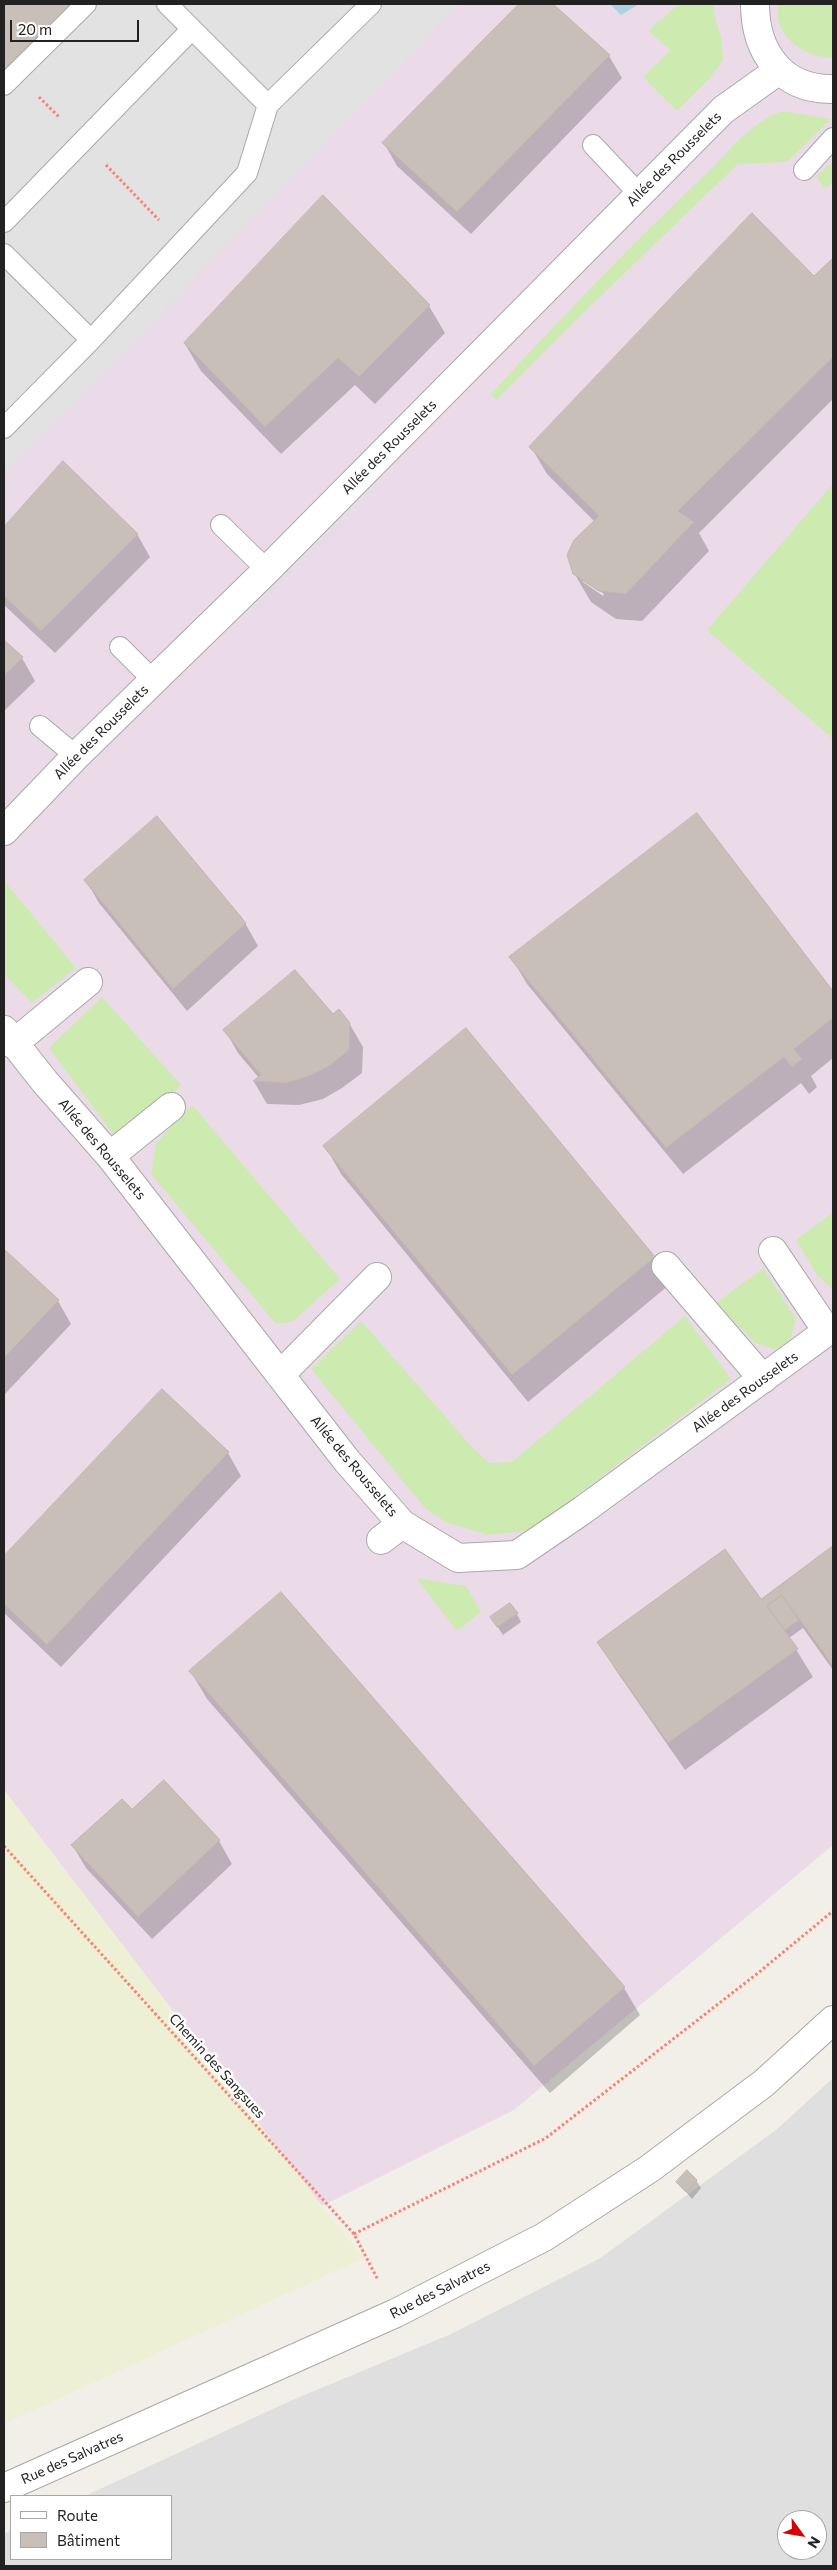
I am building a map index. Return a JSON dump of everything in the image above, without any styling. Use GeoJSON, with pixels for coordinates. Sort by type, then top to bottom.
{"type":"FeatureCollection","features":[{"type":"Feature","properties":{"kind":"street"},"geometry":{"type":"LineString","coordinates":[[755,4],[755,26],[764,50],[779,70],[798,83],[820,89],[833,89]]}},
{"type":"Feature","properties":{"kind":"street","name":"Allée des Rousselets"},"geometry":{"type":"LineString","coordinates":[[4,831],[76,756],[267,570],[724,110],[779,70]]}},
{"type":"Feature","properties":{"kind":"street"},"geometry":{"type":"LineString","coordinates":[[8,1037],[88,982]]}},
{"type":"Feature","properties":{"kind":"street","name":"Allée des Rousselets"},"geometry":{"type":"LineString","coordinates":[[8,1037],[110,1156],[347,1461],[392,1532],[458,1558],[517,1555],[583,1510],[830,1329]]}},
{"type":"Feature","properties":{"kind":"street"},"geometry":{"type":"LineString","coordinates":[[110,1156],[171,1107]]}},
{"type":"Feature","properties":{"kind":"street"},"geometry":{"type":"LineString","coordinates":[[773,1251],[830,1329]]}},
{"type":"Feature","properties":{"kind":"street"},"geometry":{"type":"LineString","coordinates":[[666,1266],[763,1379]]}},
{"type":"Feature","properties":{"kind":"street"},"geometry":{"type":"LineString","coordinates":[[280,1375],[377,1277]]}},
{"type":"Feature","properties":{"kind":"street","name":"Rue des Salvatres"},"geometry":{"type":"LineString","coordinates":[[4,2488],[396,2313],[544,2237],[649,2169],[764,2083],[833,2020]]}},
{"type":"Feature","properties":{"kind":"lane"},"geometry":{"type":"LineString","coordinates":[[4,85],[86,4]]}},
{"type":"Feature","properties":{"kind":"lane"},"geometry":{"type":"LineString","coordinates":[[167,4],[268,105]]}},
{"type":"Feature","properties":{"kind":"lane"},"geometry":{"type":"LineString","coordinates":[[8,417],[91,340],[247,173],[268,105],[371,4]]}},
{"type":"Feature","properties":{"kind":"lane"},"geometry":{"type":"LineString","coordinates":[[4,222],[192,29]]}},
{"type":"Feature","properties":{"kind":"lane"},"geometry":{"type":"LineString","coordinates":[[804,170],[833,138]]}},
{"type":"Feature","properties":{"kind":"lane"},"geometry":{"type":"LineString","coordinates":[[593,145],[639,194]]}},
{"type":"Feature","properties":{"kind":"lane"},"geometry":{"type":"LineString","coordinates":[[4,254],[91,340]]}},
{"type":"Feature","properties":{"kind":"lane"},"geometry":{"type":"LineString","coordinates":[[221,525],[267,570]]}},
{"type":"Feature","properties":{"kind":"lane"},"geometry":{"type":"LineString","coordinates":[[120,647],[154,681]]}},
{"type":"Feature","properties":{"kind":"lane"},"geometry":{"type":"LineString","coordinates":[[40,726],[76,756]]}},
{"type":"Feature","properties":{"kind":"path","name":"Chemin des Sangsues"},"geometry":{"type":"LineString","coordinates":[[4,1846],[354,2234],[396,2313]]}},
{"type":"Feature","properties":{"kind":"path"},"geometry":{"type":"LineString","coordinates":[[354,2234],[546,2138],[758,1974],[833,1911]]}},
{"type":"Feature","properties":{"kind":"shaded area"},"geometry":{"type":"Polygon","coordinates":[[[4,4],[833,4],[833,1845],[514,2110],[322,2206],[4,1790],[4,4]]]}},
{"type":"Feature","properties":{"kind":"shaded area"},"geometry":{"type":"Polygon","coordinates":[[[4,4],[460,4],[73,404],[4,472],[4,4]]]}},
{"type":"Feature","properties":{"kind":"shaded area"},"geometry":{"type":"Polygon","coordinates":[[[833,2078],[833,2566],[4,2566],[4,2534],[10,2531],[10,2560],[172,2560],[172,2495],[87,2495],[290,2401],[451,2334],[599,2259],[776,2130],[833,2078]]]}},
{"type":"Feature","properties":{"kind":"green space"},"geometry":{"type":"Polygon","coordinates":[[[679,4],[715,4],[714,14],[722,40],[723,60],[709,79],[677,111],[643,77],[671,50],[648,31],[679,4]]]}},
{"type":"Feature","properties":{"kind":"green space"},"geometry":{"type":"Polygon","coordinates":[[[778,4],[833,4],[833,58],[811,54],[793,43],[780,26],[778,4]]]}},
{"type":"Feature","properties":{"kind":"green space"},"geometry":{"type":"Polygon","coordinates":[[[783,111],[831,119],[787,162],[738,164],[585,311],[496,400],[491,394],[624,254],[742,137],[761,121],[783,111]]]}},
{"type":"Feature","properties":{"kind":"green space"},"geometry":{"type":"Polygon","coordinates":[[[833,161],[833,181],[826,189],[816,177],[833,161]]]}},
{"type":"Feature","properties":{"kind":"green space"},"geometry":{"type":"Polygon","coordinates":[[[833,484],[833,739],[707,630],[833,484]]]}},
{"type":"Feature","properties":{"kind":"green space"},"geometry":{"type":"Polygon","coordinates":[[[5,882],[76,968],[32,1003],[4,974],[5,882]]]}},
{"type":"Feature","properties":{"kind":"green space"},"geometry":{"type":"Polygon","coordinates":[[[102,997],[181,1085],[132,1132],[114,1135],[49,1048],[102,997]]]}},
{"type":"Feature","properties":{"kind":"green space"},"geometry":{"type":"Polygon","coordinates":[[[192,1105],[340,1279],[292,1322],[276,1324],[151,1174],[156,1143],[192,1105]]]}},
{"type":"Feature","properties":{"kind":"green space"},"geometry":{"type":"Polygon","coordinates":[[[833,1212],[833,1290],[817,1275],[796,1240],[833,1212]]]}},
{"type":"Feature","properties":{"kind":"green space"},"geometry":{"type":"Polygon","coordinates":[[[763,1268],[796,1319],[790,1340],[776,1350],[755,1343],[716,1303],[763,1268]]]}},
{"type":"Feature","properties":{"kind":"green space"},"geometry":{"type":"Polygon","coordinates":[[[685,1316],[731,1379],[531,1530],[489,1535],[447,1523],[425,1508],[311,1369],[361,1321],[473,1448],[489,1463],[512,1462],[685,1316]]]}},
{"type":"Feature","properties":{"kind":"green space"},"geometry":{"type":"Polygon","coordinates":[[[416,1578],[466,1586],[481,1612],[457,1631],[416,1578]]]}},
{"type":"Feature","properties":{"kind":"green space"},"geometry":{"type":"Polygon","coordinates":[[[4,1790],[322,2206],[364,2258],[4,2424],[4,1790]]]}},
{"type":"Feature","properties":{"kind":"water"},"geometry":{"type":"Polygon","coordinates":[[[610,4],[639,4],[621,15],[610,4]]]}},
{"type":"Feature","properties":{"kind":"building"},"geometry":{"type":"Polygon","coordinates":[[[4,4],[71,4],[4,70],[4,4]]]}},
{"type":"Feature","properties":{"kind":"building"},"geometry":{"type":"Polygon","coordinates":[[[519,4],[553,4],[610,55],[457,212],[382,143],[519,4]]]}},
{"type":"Feature","properties":{"kind":"building"},"geometry":{"type":"Polygon","coordinates":[[[323,195],[430,305],[359,377],[338,358],[265,427],[184,343],[323,195]]]}},
{"type":"Feature","properties":{"kind":"building"},"geometry":{"type":"Polygon","coordinates":[[[752,213],[814,276],[833,258],[833,357],[678,511],[694,522],[626,594],[599,591],[573,574],[567,555],[574,540],[599,516],[529,447],[752,213]]]}},
{"type":"Feature","properties":{"kind":"building"},"geometry":{"type":"Polygon","coordinates":[[[63,461],[138,534],[41,631],[4,596],[4,527],[63,461]]]}},
{"type":"Feature","properties":{"kind":"building"},"geometry":{"type":"Polygon","coordinates":[[[4,640],[23,657],[4,676],[4,640]]]}},
{"type":"Feature","properties":{"kind":"building"},"geometry":{"type":"Polygon","coordinates":[[[697,813],[833,991],[833,1018],[794,1049],[802,1059],[792,1067],[784,1057],[666,1148],[509,957],[697,813]]]}},
{"type":"Feature","properties":{"kind":"building"},"geometry":{"type":"Polygon","coordinates":[[[157,816],[246,923],[173,989],[84,880],[157,816]]]}},
{"type":"Feature","properties":{"kind":"building"},"geometry":{"type":"Polygon","coordinates":[[[295,970],[333,1014],[339,1009],[350,1023],[349,1050],[329,1066],[310,1076],[285,1083],[253,1081],[261,1075],[223,1030],[295,970]]]}},
{"type":"Feature","properties":{"kind":"building"},"geometry":{"type":"Polygon","coordinates":[[[466,1028],[655,1257],[512,1375],[323,1146],[466,1028]]]}},
{"type":"Feature","properties":{"kind":"building"},"geometry":{"type":"Polygon","coordinates":[[[4,1249],[59,1300],[4,1358],[4,1249]]]}},
{"type":"Feature","properties":{"kind":"building"},"geometry":{"type":"Polygon","coordinates":[[[162,1389],[229,1452],[47,1645],[4,1604],[4,1556],[162,1389]]]}},
{"type":"Feature","properties":{"kind":"building"},"geometry":{"type":"Polygon","coordinates":[[[833,1546],[833,1666],[782,1595],[767,1606],[798,1649],[668,1743],[597,1642],[725,1549],[761,1599],[833,1546]]]}},
{"type":"Feature","properties":{"kind":"building"},"geometry":{"type":"Polygon","coordinates":[[[281,1592],[625,1987],[534,2066],[189,1671],[281,1592]]]}},
{"type":"Feature","properties":{"kind":"building"},"geometry":{"type":"Polygon","coordinates":[[[782,1595],[799,1620],[785,1630],[767,1606],[782,1595]]]}},
{"type":"Feature","properties":{"kind":"building"},"geometry":{"type":"Polygon","coordinates":[[[510,1603],[518,1613],[497,1627],[490,1617],[510,1603]]]}},
{"type":"Feature","properties":{"kind":"building"},"geometry":{"type":"Polygon","coordinates":[[[164,1780],[220,1840],[138,1917],[71,1845],[122,1799],[132,1809],[164,1780]]]}},
{"type":"Feature","properties":{"kind":"building"},"geometry":{"type":"Polygon","coordinates":[[[687,2170],[697,2180],[686,2192],[676,2182],[687,2170]]]}}]}
